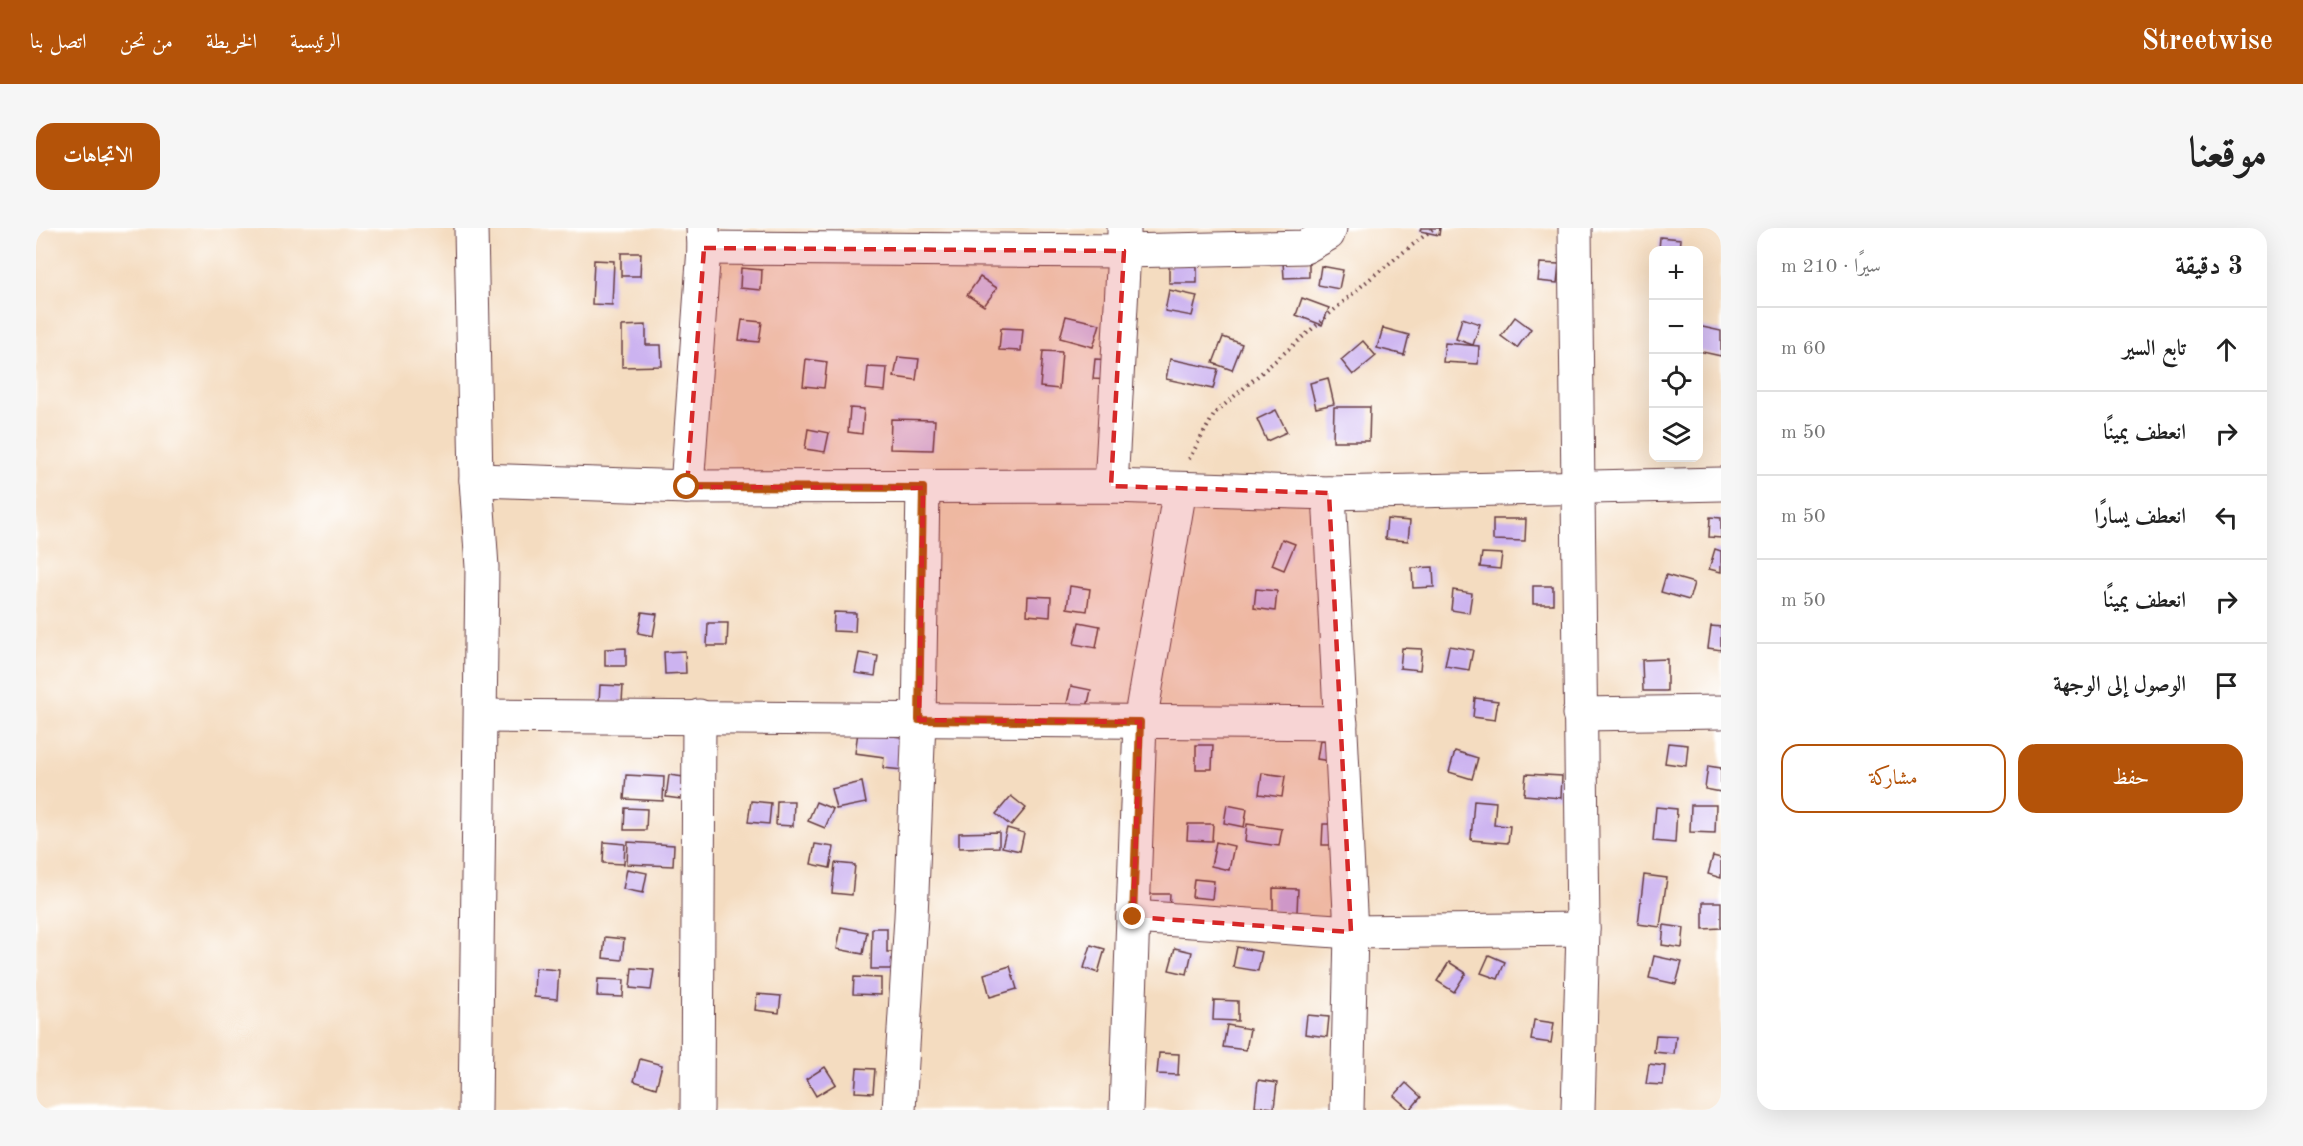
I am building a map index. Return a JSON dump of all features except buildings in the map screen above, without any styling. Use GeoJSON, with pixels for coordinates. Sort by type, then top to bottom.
{"type":"FeatureCollection","features":[{"type":"Feature","properties":{"kind":"street"},"geometry":{"type":"LineString","coordinates":[[471,228],[476,480],[482,567],[482,716],[475,1110]]}},
{"type":"Feature","properties":{"kind":"street"},"geometry":{"type":"LineString","coordinates":[[687,487],[704,238],[1124,240],[1305,247],[1328,234],[1330,228]]}},
{"type":"Feature","properties":{"kind":"street"},"geometry":{"type":"LineString","coordinates":[[1575,228],[1583,929],[1578,1110]]}},
{"type":"Feature","properties":{"kind":"street"},"geometry":{"type":"LineString","coordinates":[[1111,486],[1124,240]]}},
{"type":"Feature","properties":{"kind":"street"},"geometry":{"type":"LineString","coordinates":[[476,480],[687,487],[1111,486],[1329,493],[1721,484]]}},
{"type":"Feature","properties":{"kind":"street"},"geometry":{"type":"LineString","coordinates":[[899,1110],[911,917],[919,720],[923,488]]}},
{"type":"Feature","properties":{"kind":"street"},"geometry":{"type":"LineString","coordinates":[[1126,1110],[1140,722],[1180,489]]}},
{"type":"Feature","properties":{"kind":"street"},"geometry":{"type":"LineString","coordinates":[[1329,493],[1351,932],[1347,1110]]}},
{"type":"Feature","properties":{"kind":"street"},"geometry":{"type":"LineString","coordinates":[[1579,714],[1721,712]]}},
{"type":"Feature","properties":{"kind":"street"},"geometry":{"type":"LineString","coordinates":[[482,716],[1341,723]]}},
{"type":"Feature","properties":{"kind":"street"},"geometry":{"type":"LineString","coordinates":[[697,1110],[699,716]]}},
{"type":"Feature","properties":{"kind":"street"},"geometry":{"type":"LineString","coordinates":[[1133,917],[1351,932],[1583,929]]}},
{"type":"Feature","properties":{"kind":"path"},"geometry":{"type":"LineString","coordinates":[[1180,489],[1190,455],[1215,413],[1372,277],[1434,228]]}},
{"type":"Feature","properties":{"kind":"highlighted area"},"geometry":{"type":"Polygon","coordinates":[[[704,248],[1124,251],[1111,486],[1329,493],[1351,932],[1133,917],[1140,722],[919,720],[923,488],[687,487],[704,248]]]}},
{"type":"Feature","properties":{"kind":"route"},"geometry":{"type":"LineString","coordinates":[[687,487],[923,488],[919,720],[1140,722],[1133,917]]}}]}
